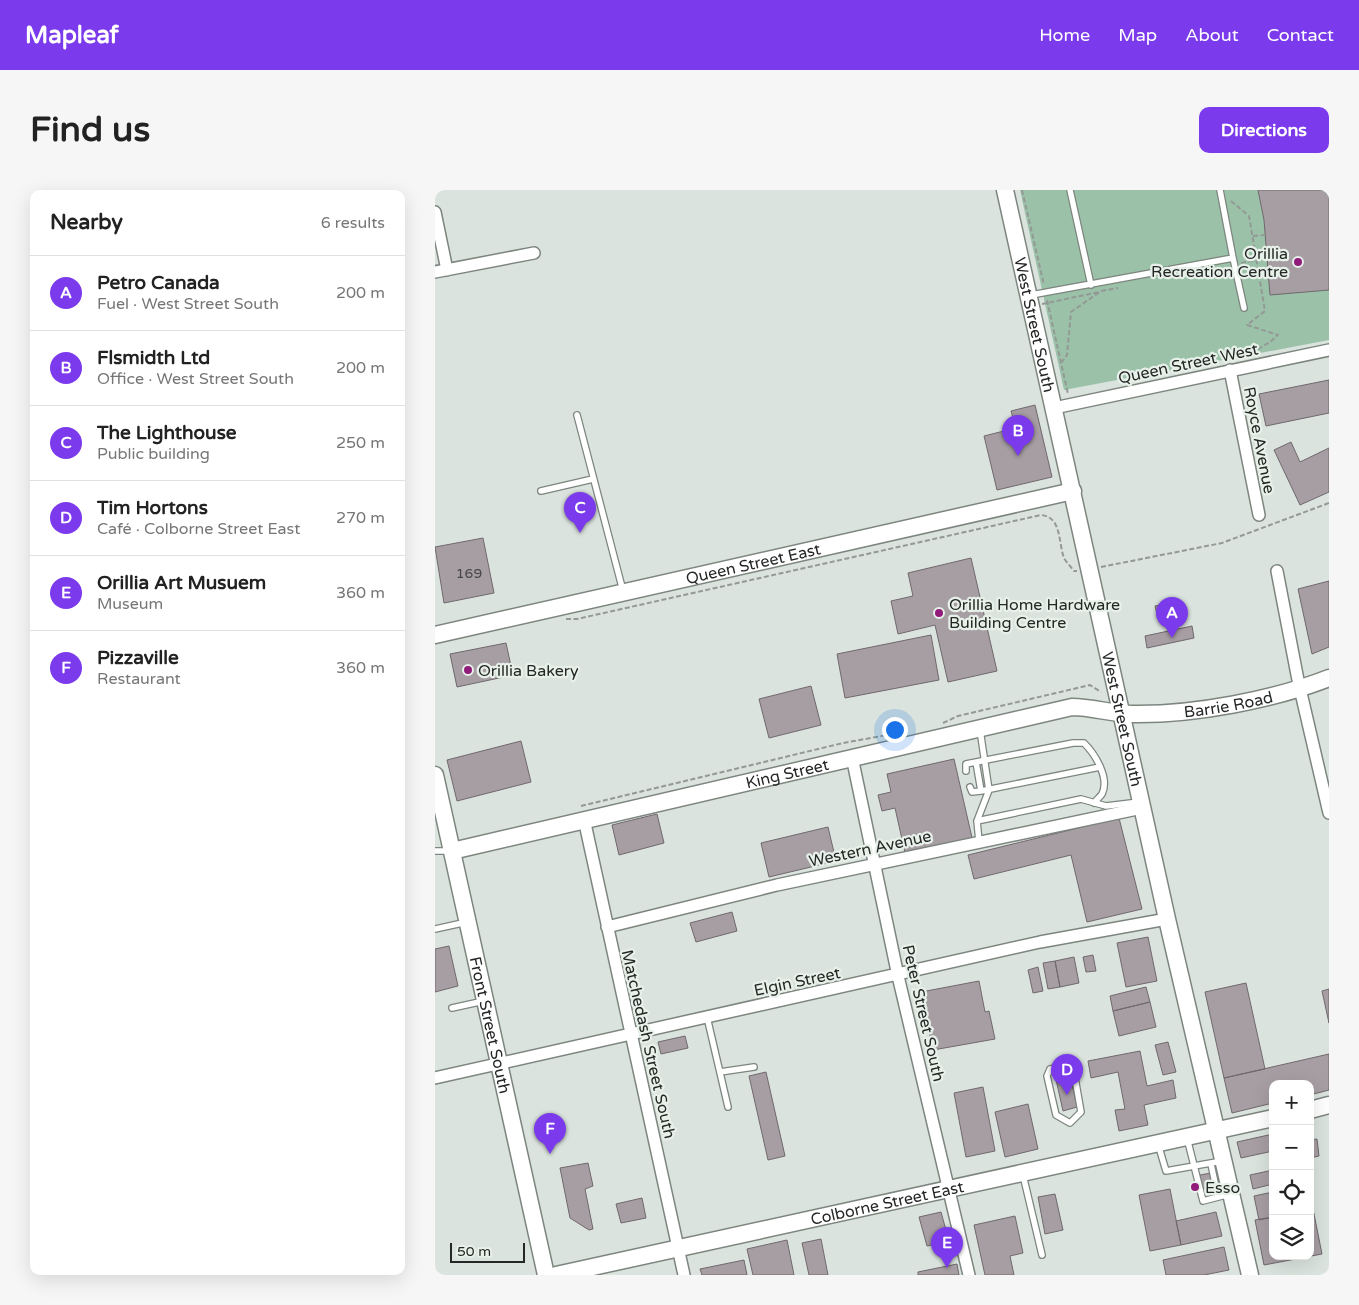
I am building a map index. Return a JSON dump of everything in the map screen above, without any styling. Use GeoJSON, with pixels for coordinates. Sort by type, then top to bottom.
{"type":"FeatureCollection","features":[{"type":"Feature","properties":{"kind":"street","name":"West Street South"},"geometry":{"type":"LineString","coordinates":[[1005,190],[1123,714],[1167,919],[1217,1132],[1217,1162],[1225,1195],[1250,1275]]}},
{"type":"Feature","properties":{"kind":"street"},"geometry":{"type":"LineString","coordinates":[[435,212],[447,270]]}},
{"type":"Feature","properties":{"kind":"street"},"geometry":{"type":"LineString","coordinates":[[435,272],[534,253]]}},
{"type":"Feature","properties":{"kind":"street","name":"Queen Street West"},"geometry":{"type":"LineString","coordinates":[[1054,408],[1329,350]]}},
{"type":"Feature","properties":{"kind":"street","name":"Royce Avenue"},"geometry":{"type":"LineString","coordinates":[[1230,370],[1259,516]]}},
{"type":"Feature","properties":{"kind":"street","name":"Queen Street East"},"geometry":{"type":"LineString","coordinates":[[435,635],[1073,492]]}},
{"type":"Feature","properties":{"kind":"street"},"geometry":{"type":"LineString","coordinates":[[1277,571],[1300,689],[1329,813]]}},
{"type":"Feature","properties":{"kind":"street","name":"Barrie Road"},"geometry":{"type":"LineString","coordinates":[[1123,714],[1208,708],[1300,689],[1329,678]]}},
{"type":"Feature","properties":{"kind":"street","name":"King Street"},"geometry":{"type":"LineString","coordinates":[[452,851],[583,813],[851,757],[1072,708],[1087,707],[1123,714]]}},
{"type":"Feature","properties":{"kind":"street","name":"Peter Street South"},"geometry":{"type":"LineString","coordinates":[[851,757],[898,976],[969,1275]]}},
{"type":"Feature","properties":{"kind":"street","name":"Front Street South"},"geometry":{"type":"LineString","coordinates":[[435,776],[545,1275]]}},
{"type":"Feature","properties":{"kind":"street","name":"Western Avenue"},"geometry":{"type":"LineString","coordinates":[[607,927],[777,885],[1098,817],[1142,805]]}},
{"type":"Feature","properties":{"kind":"street","name":"Matchedash Street South"},"geometry":{"type":"LineString","coordinates":[[583,813],[684,1275]]}},
{"type":"Feature","properties":{"kind":"street","name":"Elgin Street"},"geometry":{"type":"LineString","coordinates":[[435,1078],[898,976],[1040,942],[1167,919]]}},
{"type":"Feature","properties":{"kind":"street"},"geometry":{"type":"LineString","coordinates":[[1314,1109],[1329,1106]]}},
{"type":"Feature","properties":{"kind":"street","name":"Colborne Street East"},"geometry":{"type":"LineString","coordinates":[[556,1275],[949,1188],[1217,1132],[1269,1119]]}},
{"type":"Feature","properties":{"kind":"lane"},"geometry":{"type":"LineString","coordinates":[[1070,190],[1091,285]]}},
{"type":"Feature","properties":{"kind":"lane"},"geometry":{"type":"LineString","coordinates":[[1220,190],[1244,308]]}},
{"type":"Feature","properties":{"kind":"lane"},"geometry":{"type":"LineString","coordinates":[[1030,301],[1091,285],[1234,261]]}},
{"type":"Feature","properties":{"kind":"lane"},"geometry":{"type":"LineString","coordinates":[[577,415],[623,593]]}},
{"type":"Feature","properties":{"kind":"lane"},"geometry":{"type":"LineString","coordinates":[[541,491],[593,479]]}},
{"type":"Feature","properties":{"kind":"lane"},"geometry":{"type":"LineString","coordinates":[[979,841],[977,821],[989,790],[980,728]]}},
{"type":"Feature","properties":{"kind":"lane"},"geometry":{"type":"LineString","coordinates":[[966,771],[966,764],[1073,743],[1084,743],[1091,749],[1100,767],[1103,781],[1102,793],[1094,803]]}},
{"type":"Feature","properties":{"kind":"lane"},"geometry":{"type":"LineString","coordinates":[[976,762],[981,791]]}},
{"type":"Feature","properties":{"kind":"lane"},"geometry":{"type":"LineString","coordinates":[[970,787],[972,792],[989,790],[1100,767]]}},
{"type":"Feature","properties":{"kind":"lane"},"geometry":{"type":"LineString","coordinates":[[977,821],[1081,799],[1114,806],[1142,805]]}},
{"type":"Feature","properties":{"kind":"lane"},"geometry":{"type":"LineString","coordinates":[[1094,803],[1098,817]]}},
{"type":"Feature","properties":{"kind":"lane"},"geometry":{"type":"LineString","coordinates":[[435,851],[452,851]]}},
{"type":"Feature","properties":{"kind":"lane"},"geometry":{"type":"LineString","coordinates":[[435,929],[467,922]]}},
{"type":"Feature","properties":{"kind":"lane"},"geometry":{"type":"LineString","coordinates":[[452,1008],[484,1001]]}},
{"type":"Feature","properties":{"kind":"lane"},"geometry":{"type":"LineString","coordinates":[[707,1017],[728,1107]]}},
{"type":"Feature","properties":{"kind":"lane"},"geometry":{"type":"LineString","coordinates":[[720,1072],[755,1066]]}},
{"type":"Feature","properties":{"kind":"lane"},"geometry":{"type":"LineString","coordinates":[[1068,1066],[1073,1069],[1081,1112],[1070,1123],[1056,1115],[1047,1076],[1050,1069],[1068,1066]]}},
{"type":"Feature","properties":{"kind":"lane"},"geometry":{"type":"LineString","coordinates":[[1187,1138],[1203,1201],[1225,1195]]}},
{"type":"Feature","properties":{"kind":"lane"},"geometry":{"type":"LineString","coordinates":[[1158,1144],[1166,1171],[1217,1162]]}},
{"type":"Feature","properties":{"kind":"lane"},"geometry":{"type":"LineString","coordinates":[[1022,1173],[1042,1255]]}},
{"type":"Feature","properties":{"kind":"path"},"geometry":{"type":"LineString","coordinates":[[1222,203],[1230,201],[1249,216],[1265,311],[1247,325],[1278,335],[1271,342],[1245,357]]}},
{"type":"Feature","properties":{"kind":"path"},"geometry":{"type":"LineString","coordinates":[[1253,236],[1265,235]]}},
{"type":"Feature","properties":{"kind":"path"},"geometry":{"type":"LineString","coordinates":[[1234,261],[1257,260]]}},
{"type":"Feature","properties":{"kind":"path"},"geometry":{"type":"LineString","coordinates":[[1030,301],[1121,287]]}},
{"type":"Feature","properties":{"kind":"path"},"geometry":{"type":"LineString","coordinates":[[1061,363],[1067,355],[1071,312],[1101,291]]}},
{"type":"Feature","properties":{"kind":"path"},"geometry":{"type":"LineString","coordinates":[[549,610],[561,617],[577,619],[1041,515],[1047,515],[1056,522],[1065,560],[1074,571],[1222,543],[1329,502]]}},
{"type":"Feature","properties":{"kind":"path"},"geometry":{"type":"LineString","coordinates":[[938,725],[958,716],[1090,685],[1101,692]]}},
{"type":"Feature","properties":{"kind":"path"},"geometry":{"type":"LineString","coordinates":[[583,813],[843,743],[895,732],[909,732]]}},
{"type":"Feature","properties":{"kind":"green space"},"geometry":{"type":"Polygon","coordinates":[[[1020,190],[1329,190],[1329,340],[1064,390],[1020,190]]]}},
{"type":"Feature","properties":{"kind":"building","name":"Orillia Recreation Centre"},"geometry":{"type":"Polygon","coordinates":[[[1258,190],[1329,190],[1329,290],[1270,295],[1264,220],[1258,190]]]}},
{"type":"Feature","properties":{"kind":"building"},"geometry":{"type":"Polygon","coordinates":[[[1329,380],[1329,413],[1266,426],[1259,394],[1329,380]]]}},
{"type":"Feature","properties":{"kind":"building"},"geometry":{"type":"Polygon","coordinates":[[[1035,405],[1052,477],[997,490],[984,436],[1016,428],[1011,411],[1035,405]]]}},
{"type":"Feature","properties":{"kind":"building"},"geometry":{"type":"Polygon","coordinates":[[[1291,442],[1300,462],[1329,448],[1329,492],[1300,505],[1274,450],[1291,442]]]}},
{"type":"Feature","properties":{"kind":"building"},"geometry":{"type":"Polygon","coordinates":[[[483,538],[494,593],[444,603],[435,547],[483,538]]]}},
{"type":"Feature","properties":{"kind":"building","name":"Orillia Home Hardware Building Centre"},"geometry":{"type":"Polygon","coordinates":[[[971,558],[997,671],[948,682],[935,625],[898,634],[891,601],[913,596],[908,573],[971,558]]]}},
{"type":"Feature","properties":{"kind":"building"},"geometry":{"type":"Polygon","coordinates":[[[1329,581],[1329,647],[1312,654],[1298,589],[1329,581]]]}},
{"type":"Feature","properties":{"kind":"building"},"geometry":{"type":"Polygon","coordinates":[[[1176,602],[1178,614],[1158,618],[1155,606],[1176,602]]]}},
{"type":"Feature","properties":{"kind":"building"},"geometry":{"type":"Polygon","coordinates":[[[1192,626],[1194,638],[1147,648],[1145,636],[1192,626]]]}},
{"type":"Feature","properties":{"kind":"building"},"geometry":{"type":"Polygon","coordinates":[[[931,635],[939,680],[845,698],[837,654],[931,635]]]}},
{"type":"Feature","properties":{"kind":"building"},"geometry":{"type":"Polygon","coordinates":[[[506,643],[513,675],[457,687],[450,654],[506,643]]]}},
{"type":"Feature","properties":{"kind":"building"},"geometry":{"type":"Polygon","coordinates":[[[811,686],[821,725],[769,738],[759,699],[811,686]]]}},
{"type":"Feature","properties":{"kind":"building"},"geometry":{"type":"Polygon","coordinates":[[[521,741],[531,782],[457,801],[447,760],[521,741]]]}},
{"type":"Feature","properties":{"kind":"building"},"geometry":{"type":"Polygon","coordinates":[[[954,759],[973,842],[906,857],[895,808],[882,811],[878,795],[891,792],[887,774],[954,759]]]}},
{"type":"Feature","properties":{"kind":"building"},"geometry":{"type":"Polygon","coordinates":[[[657,814],[664,843],[619,855],[612,825],[657,814]]]}},
{"type":"Feature","properties":{"kind":"building"},"geometry":{"type":"Polygon","coordinates":[[[1119,818],[1142,909],[1087,922],[1071,855],[974,879],[968,855],[1119,818]]]}},
{"type":"Feature","properties":{"kind":"building"},"geometry":{"type":"Polygon","coordinates":[[[828,827],[836,861],[769,877],[761,843],[828,827]]]}},
{"type":"Feature","properties":{"kind":"building"},"geometry":{"type":"Polygon","coordinates":[[[732,912],[737,931],[696,942],[690,923],[732,912]]]}},
{"type":"Feature","properties":{"kind":"building"},"geometry":{"type":"Polygon","coordinates":[[[1148,937],[1157,981],[1126,987],[1117,943],[1148,937]]]}},
{"type":"Feature","properties":{"kind":"building"},"geometry":{"type":"Polygon","coordinates":[[[449,946],[458,986],[435,992],[435,949],[449,946]]]}},
{"type":"Feature","properties":{"kind":"building"},"geometry":{"type":"Polygon","coordinates":[[[1093,955],[1096,971],[1086,972],[1083,957],[1093,955]]]}},
{"type":"Feature","properties":{"kind":"building"},"geometry":{"type":"Polygon","coordinates":[[[1074,957],[1079,983],[1060,987],[1055,961],[1074,957]]]}},
{"type":"Feature","properties":{"kind":"building"},"geometry":{"type":"Polygon","coordinates":[[[1055,961],[1060,987],[1048,989],[1043,963],[1055,961]]]}},
{"type":"Feature","properties":{"kind":"building"},"geometry":{"type":"Polygon","coordinates":[[[1038,967],[1043,991],[1033,993],[1028,970],[1038,967]]]}},
{"type":"Feature","properties":{"kind":"building"},"geometry":{"type":"Polygon","coordinates":[[[979,981],[985,1012],[989,1011],[995,1039],[933,1050],[921,992],[979,981]]]}},
{"type":"Feature","properties":{"kind":"building"},"geometry":{"type":"Polygon","coordinates":[[[1246,983],[1265,1069],[1224,1078],[1205,992],[1246,983]]]}},
{"type":"Feature","properties":{"kind":"building"},"geometry":{"type":"Polygon","coordinates":[[[1146,987],[1150,1002],[1113,1011],[1110,996],[1146,987]]]}},
{"type":"Feature","properties":{"kind":"building"},"geometry":{"type":"Polygon","coordinates":[[[1329,989],[1329,1023],[1322,991],[1329,989]]]}},
{"type":"Feature","properties":{"kind":"building"},"geometry":{"type":"Polygon","coordinates":[[[1150,1002],[1156,1027],[1119,1036],[1113,1011],[1150,1002]]]}},
{"type":"Feature","properties":{"kind":"building"},"geometry":{"type":"Polygon","coordinates":[[[685,1036],[688,1048],[661,1054],[658,1042],[685,1036]]]}},
{"type":"Feature","properties":{"kind":"building"},"geometry":{"type":"Polygon","coordinates":[[[1168,1042],[1176,1072],[1163,1075],[1155,1045],[1168,1042]]]}},
{"type":"Feature","properties":{"kind":"building"},"geometry":{"type":"Polygon","coordinates":[[[1140,1051],[1147,1086],[1173,1080],[1176,1098],[1144,1105],[1148,1125],[1119,1131],[1115,1110],[1125,1109],[1118,1072],[1091,1078],[1088,1061],[1140,1051]]]}},
{"type":"Feature","properties":{"kind":"building"},"geometry":{"type":"Polygon","coordinates":[[[1329,1054],[1329,1090],[1314,1094],[1314,1080],[1269,1080],[1269,1104],[1232,1113],[1224,1078],[1329,1054]]]}},
{"type":"Feature","properties":{"kind":"building"},"geometry":{"type":"Polygon","coordinates":[[[766,1072],[785,1156],[768,1160],[749,1076],[766,1072]]]}},
{"type":"Feature","properties":{"kind":"building"},"geometry":{"type":"Polygon","coordinates":[[[1069,1072],[1077,1107],[1063,1111],[1055,1075],[1069,1072]]]}},
{"type":"Feature","properties":{"kind":"building"},"geometry":{"type":"Polygon","coordinates":[[[983,1087],[995,1151],[966,1157],[954,1093],[983,1087]]]}},
{"type":"Feature","properties":{"kind":"building"},"geometry":{"type":"Polygon","coordinates":[[[1028,1104],[1038,1149],[1005,1157],[995,1112],[1028,1104]]]}},
{"type":"Feature","properties":{"kind":"building"},"geometry":{"type":"Polygon","coordinates":[[[1269,1135],[1269,1152],[1241,1158],[1237,1142],[1269,1135]]]}},
{"type":"Feature","properties":{"kind":"building"},"geometry":{"type":"Polygon","coordinates":[[[1314,1139],[1317,1139],[1319,1156],[1314,1157],[1314,1139]]]}},
{"type":"Feature","properties":{"kind":"building"},"geometry":{"type":"Polygon","coordinates":[[[588,1163],[593,1186],[585,1189],[593,1229],[589,1230],[570,1218],[560,1168],[588,1163]]]}},
{"type":"Feature","properties":{"kind":"building"},"geometry":{"type":"Polygon","coordinates":[[[1269,1171],[1269,1185],[1253,1189],[1250,1175],[1269,1171]]]}},
{"type":"Feature","properties":{"kind":"building"},"geometry":{"type":"Polygon","coordinates":[[[1211,1173],[1214,1187],[1202,1189],[1200,1175],[1211,1173]]]}},
{"type":"Feature","properties":{"kind":"building"},"geometry":{"type":"Polygon","coordinates":[[[1170,1189],[1181,1245],[1150,1251],[1139,1195],[1170,1189]]]}},
{"type":"Feature","properties":{"kind":"building"},"geometry":{"type":"Polygon","coordinates":[[[1269,1193],[1269,1218],[1259,1220],[1254,1196],[1269,1193]]]}},
{"type":"Feature","properties":{"kind":"building"},"geometry":{"type":"Polygon","coordinates":[[[1055,1194],[1063,1230],[1045,1234],[1038,1197],[1055,1194]]]}},
{"type":"Feature","properties":{"kind":"building"},"geometry":{"type":"Polygon","coordinates":[[[642,1198],[646,1218],[621,1223],[616,1204],[642,1198]]]}},
{"type":"Feature","properties":{"kind":"building"},"geometry":{"type":"Polygon","coordinates":[[[941,1212],[949,1241],[927,1246],[919,1217],[941,1212]]]}},
{"type":"Feature","properties":{"kind":"building"},"geometry":{"type":"Polygon","coordinates":[[[1216,1212],[1222,1236],[1181,1245],[1176,1221],[1216,1212]]]}},
{"type":"Feature","properties":{"kind":"building"},"geometry":{"type":"Polygon","coordinates":[[[1314,1214],[1322,1254],[1314,1256],[1314,1214]]]}},
{"type":"Feature","properties":{"kind":"building"},"geometry":{"type":"Polygon","coordinates":[[[1015,1216],[1023,1253],[1010,1256],[1014,1275],[985,1275],[974,1225],[1015,1216]]]}},
{"type":"Feature","properties":{"kind":"building"},"geometry":{"type":"Polygon","coordinates":[[[1269,1218],[1269,1260],[1290,1260],[1264,1265],[1255,1220],[1269,1218]]]}},
{"type":"Feature","properties":{"kind":"building"},"geometry":{"type":"Polygon","coordinates":[[[821,1239],[828,1275],[809,1275],[802,1243],[821,1239]]]}},
{"type":"Feature","properties":{"kind":"building"},"geometry":{"type":"Polygon","coordinates":[[[787,1240],[794,1275],[753,1275],[747,1249],[787,1240]]]}},
{"type":"Feature","properties":{"kind":"building"},"geometry":{"type":"Polygon","coordinates":[[[1224,1247],[1229,1270],[1204,1275],[1166,1275],[1163,1260],[1224,1247]]]}},
{"type":"Feature","properties":{"kind":"building"},"geometry":{"type":"Polygon","coordinates":[[[744,1260],[747,1275],[702,1275],[700,1269],[744,1260]]]}},
{"type":"Feature","properties":{"kind":"building"},"geometry":{"type":"Polygon","coordinates":[[[957,1264],[959,1275],[918,1275],[918,1272],[957,1264]]]}},
{"type":"Feature","properties":{"kind":"place","name":"Orillia Recreation Centre"},"geometry":{"type":"Point","coordinates":[1298,262]}},
{"type":"Feature","properties":{"kind":"place","name":"Flsmidth Ltd"},"geometry":{"type":"Point","coordinates":[1018,456]}},
{"type":"Feature","properties":{"kind":"place","name":"The Lighthouse"},"geometry":{"type":"Point","coordinates":[580,533]}},
{"type":"Feature","properties":{"kind":"place","name":"Orillia Home Hardware Building Centre"},"geometry":{"type":"Point","coordinates":[939,613]}},
{"type":"Feature","properties":{"kind":"place","name":"Petro Canada"},"geometry":{"type":"Point","coordinates":[1172,638]}},
{"type":"Feature","properties":{"kind":"place","name":"Orillia Bakery"},"geometry":{"type":"Point","coordinates":[468,670]}},
{"type":"Feature","properties":{"kind":"place","name":"Tim Hortons"},"geometry":{"type":"Point","coordinates":[1067,1095]}},
{"type":"Feature","properties":{"kind":"place","name":"Pizzaville"},"geometry":{"type":"Point","coordinates":[550,1154]}},
{"type":"Feature","properties":{"kind":"place","name":"Esso"},"geometry":{"type":"Point","coordinates":[1195,1187]}},
{"type":"Feature","properties":{"kind":"place","name":"Orillia Art Musuem"},"geometry":{"type":"Point","coordinates":[947,1268]}}]}
